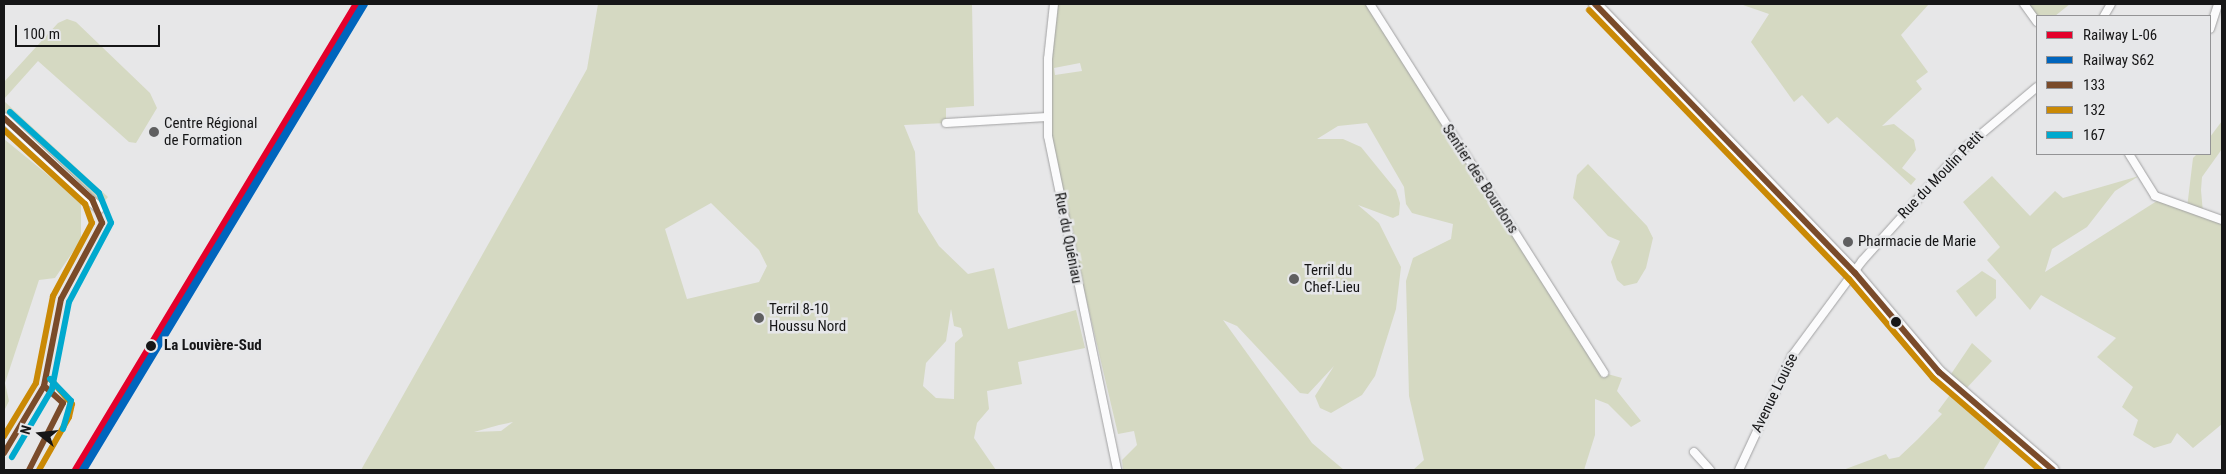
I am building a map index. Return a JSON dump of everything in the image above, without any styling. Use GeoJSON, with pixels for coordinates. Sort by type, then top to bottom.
{"type":"FeatureCollection","features":[{"type":"Feature","properties":{"kind":"main road"},"geometry":{"type":"LineString","coordinates":[[1595,4],[1855,273],[1947,380],[2053,470]]}},
{"type":"Feature","properties":{"kind":"street","name":"Rue du Quéniau"},"geometry":{"type":"LineString","coordinates":[[1054,4],[1047,117],[1117,470]]}},
{"type":"Feature","properties":{"kind":"street","name":"Sentier des Bourdons"},"geometry":{"type":"LineString","coordinates":[[1370,4],[1604,373]]}},
{"type":"Feature","properties":{"kind":"street"},"geometry":{"type":"LineString","coordinates":[[2024,4],[2036,21]]}},
{"type":"Feature","properties":{"kind":"street"},"geometry":{"type":"LineString","coordinates":[[2105,15],[2111,4]]}},
{"type":"Feature","properties":{"kind":"street"},"geometry":{"type":"LineString","coordinates":[[2211,26],[2218,4]]}},
{"type":"Feature","properties":{"kind":"street","name":"Rue du Moulin Petit"},"geometry":{"type":"LineString","coordinates":[[1855,273],[1919,193],[2008,109],[2036,88]]}},
{"type":"Feature","properties":{"kind":"street"},"geometry":{"type":"LineString","coordinates":[[946,123],[1047,117]]}},
{"type":"Feature","properties":{"kind":"street"},"geometry":{"type":"LineString","coordinates":[[4,118],[99,208]]}},
{"type":"Feature","properties":{"kind":"street"},"geometry":{"type":"LineString","coordinates":[[2130,155],[2147,189],[2187,208],[2222,220]]}},
{"type":"Feature","properties":{"kind":"street","name":"Avenue Louise"},"geometry":{"type":"LineString","coordinates":[[1739,470],[1792,356],[1855,273]]}},
{"type":"Feature","properties":{"kind":"street"},"geometry":{"type":"LineString","coordinates":[[1694,452],[1710,470]]}},
{"type":"Feature","properties":{"kind":"green space"},"geometry":{"type":"Polygon","coordinates":[[[598,4],[972,4],[974,106],[946,108],[946,123],[904,125],[915,152],[918,212],[939,246],[968,274],[994,268],[1008,329],[1076,310],[1085,348],[1018,362],[1022,384],[987,391],[989,409],[977,423],[974,438],[996,470],[361,470],[587,69],[598,4]],[[711,203],[665,229],[687,299],[759,282],[767,266],[759,250],[711,203]],[[951,309],[946,341],[926,363],[923,386],[936,398],[954,399],[955,343],[963,336],[961,328],[954,326],[951,309]],[[513,422],[474,432],[501,431],[513,422]]]}},
{"type":"Feature","properties":{"kind":"green space"},"geometry":{"type":"Polygon","coordinates":[[[1054,4],[1370,4],[1604,373],[1622,378],[1617,391],[1641,421],[1631,427],[1608,404],[1595,399],[1595,435],[1584,470],[1413,470],[1424,460],[1409,396],[1406,281],[1413,258],[1451,239],[1453,224],[1412,213],[1406,204],[1404,187],[1367,123],[1338,126],[1317,139],[1343,139],[1361,147],[1396,190],[1400,203],[1399,215],[1393,218],[1358,205],[1379,223],[1401,267],[1396,309],[1375,376],[1362,395],[1331,413],[1320,408],[1315,396],[1334,366],[1308,394],[1300,393],[1237,326],[1223,320],[1312,443],[1344,470],[1123,470],[1122,460],[1137,445],[1134,431],[1118,434],[1048,136],[1054,4]],[[1080,63],[1054,68],[1055,75],[1082,71],[1080,63]]]}},
{"type":"Feature","properties":{"kind":"green space"},"geometry":{"type":"Polygon","coordinates":[[[1929,4],[1901,35],[1928,72],[1916,81],[1922,89],[1882,126],[1894,124],[1914,140],[1916,150],[1902,168],[1916,179],[1911,185],[1837,117],[1828,124],[1802,95],[1794,102],[1751,42],[1769,14],[1743,5],[1929,4]]]}},
{"type":"Feature","properties":{"kind":"green space"},"geometry":{"type":"Polygon","coordinates":[[[2023,4],[2070,4],[2056,15],[2036,15],[2023,4]]]}},
{"type":"Feature","properties":{"kind":"green space"},"geometry":{"type":"Polygon","coordinates":[[[67,19],[76,22],[150,93],[157,108],[136,143],[129,142],[38,61],[4,99],[4,82],[58,23],[67,19]]]}},
{"type":"Feature","properties":{"kind":"green space"},"geometry":{"type":"Polygon","coordinates":[[[4,101],[108,197],[99,208],[4,118],[4,101]]]}},
{"type":"Feature","properties":{"kind":"green space"},"geometry":{"type":"Polygon","coordinates":[[[2222,121],[2222,149],[2202,177],[2201,190],[2203,213],[2222,220],[2222,424],[2193,448],[2177,433],[2171,443],[2154,448],[2133,435],[2138,420],[2122,407],[2133,387],[2097,357],[2116,338],[2041,295],[2030,310],[1987,260],[2000,247],[1963,202],[1992,176],[2030,216],[2055,191],[2063,198],[2139,176],[2115,191],[2087,227],[2052,249],[2045,272],[2160,199],[2187,208],[2193,158],[2196,155],[2211,155],[2211,136],[2222,121]]]}},
{"type":"Feature","properties":{"kind":"green space"},"geometry":{"type":"Polygon","coordinates":[[[4,139],[81,202],[81,240],[55,278],[39,280],[5,383],[9,401],[4,411],[4,139]]]}},
{"type":"Feature","properties":{"kind":"green space"},"geometry":{"type":"Polygon","coordinates":[[[1588,164],[1647,226],[1653,238],[1646,268],[1637,283],[1624,286],[1617,280],[1611,262],[1620,241],[1608,236],[1573,198],[1577,175],[1588,164]]]}},
{"type":"Feature","properties":{"kind":"green space"},"geometry":{"type":"Polygon","coordinates":[[[1982,271],[1996,280],[1996,298],[1976,317],[1956,291],[1982,271]]]}},
{"type":"Feature","properties":{"kind":"green space"},"geometry":{"type":"Polygon","coordinates":[[[1972,343],[1992,361],[1962,393],[2006,431],[1983,470],[1843,470],[1886,454],[1889,459],[1899,457],[1918,439],[1942,414],[1938,411],[1955,388],[1947,380],[1972,343]]]}},
{"type":"Feature","properties":{"kind":"rail line","name":"L-06"},"geometry":{"type":"LineString","coordinates":[[76,470],[357,4]]}},
{"type":"Feature","properties":{"kind":"rail line","name":"S62"},"geometry":{"type":"LineString","coordinates":[[83,470],[364,4]]}},
{"type":"Feature","properties":{"kind":"transit line","name":"133"},"geometry":{"type":"LineString","coordinates":[[1595,4],[1855,273],[1939,372],[2053,470]]}},
{"type":"Feature","properties":{"kind":"transit line","name":"132"},"geometry":{"type":"LineString","coordinates":[[1589,10],[1849,279],[1933,378],[2040,470]]}},
{"type":"Feature","properties":{"kind":"transit line","name":"167"},"geometry":{"type":"LineString","coordinates":[[10,112],[99,193],[111,223],[69,302],[52,389],[12,457]]}},
{"type":"Feature","properties":{"kind":"transit line","name":"133"},"geometry":{"type":"LineString","coordinates":[[4,118],[92,199],[102,223],[61,299],[44,386],[4,453]]}},
{"type":"Feature","properties":{"kind":"transit line","name":"132"},"geometry":{"type":"LineString","coordinates":[[4,130],[85,204],[92,223],[53,296],[36,383],[4,436]]}},
{"type":"Feature","properties":{"kind":"transit line","name":"132"},"geometry":{"type":"LineString","coordinates":[[39,470],[69,417],[72,404],[50,379]]}},
{"type":"Feature","properties":{"kind":"transit line","name":"167"},"geometry":{"type":"LineString","coordinates":[[50,379],[71,401],[63,429]]}},
{"type":"Feature","properties":{"kind":"transit line","name":"133"},"geometry":{"type":"LineString","coordinates":[[29,470],[63,403],[44,386]]}},
{"type":"Feature","properties":{"kind":"place","name":"Centre Régional de Formation"},"geometry":{"type":"Point","coordinates":[154,132]}},
{"type":"Feature","properties":{"kind":"place","name":"Pharmacie de Marie"},"geometry":{"type":"Point","coordinates":[1848,242]}},
{"type":"Feature","properties":{"kind":"place","name":"Terril du Chef-Lieu"},"geometry":{"type":"Point","coordinates":[1294,279]}},
{"type":"Feature","properties":{"kind":"place","name":"Terril 8-10 Houssu Nord"},"geometry":{"type":"Point","coordinates":[759,318]}},
{"type":"Feature","properties":{"kind":"place","name":"La Louvière-Sud"},"geometry":{"type":"Point","coordinates":[151,346]}}]}
